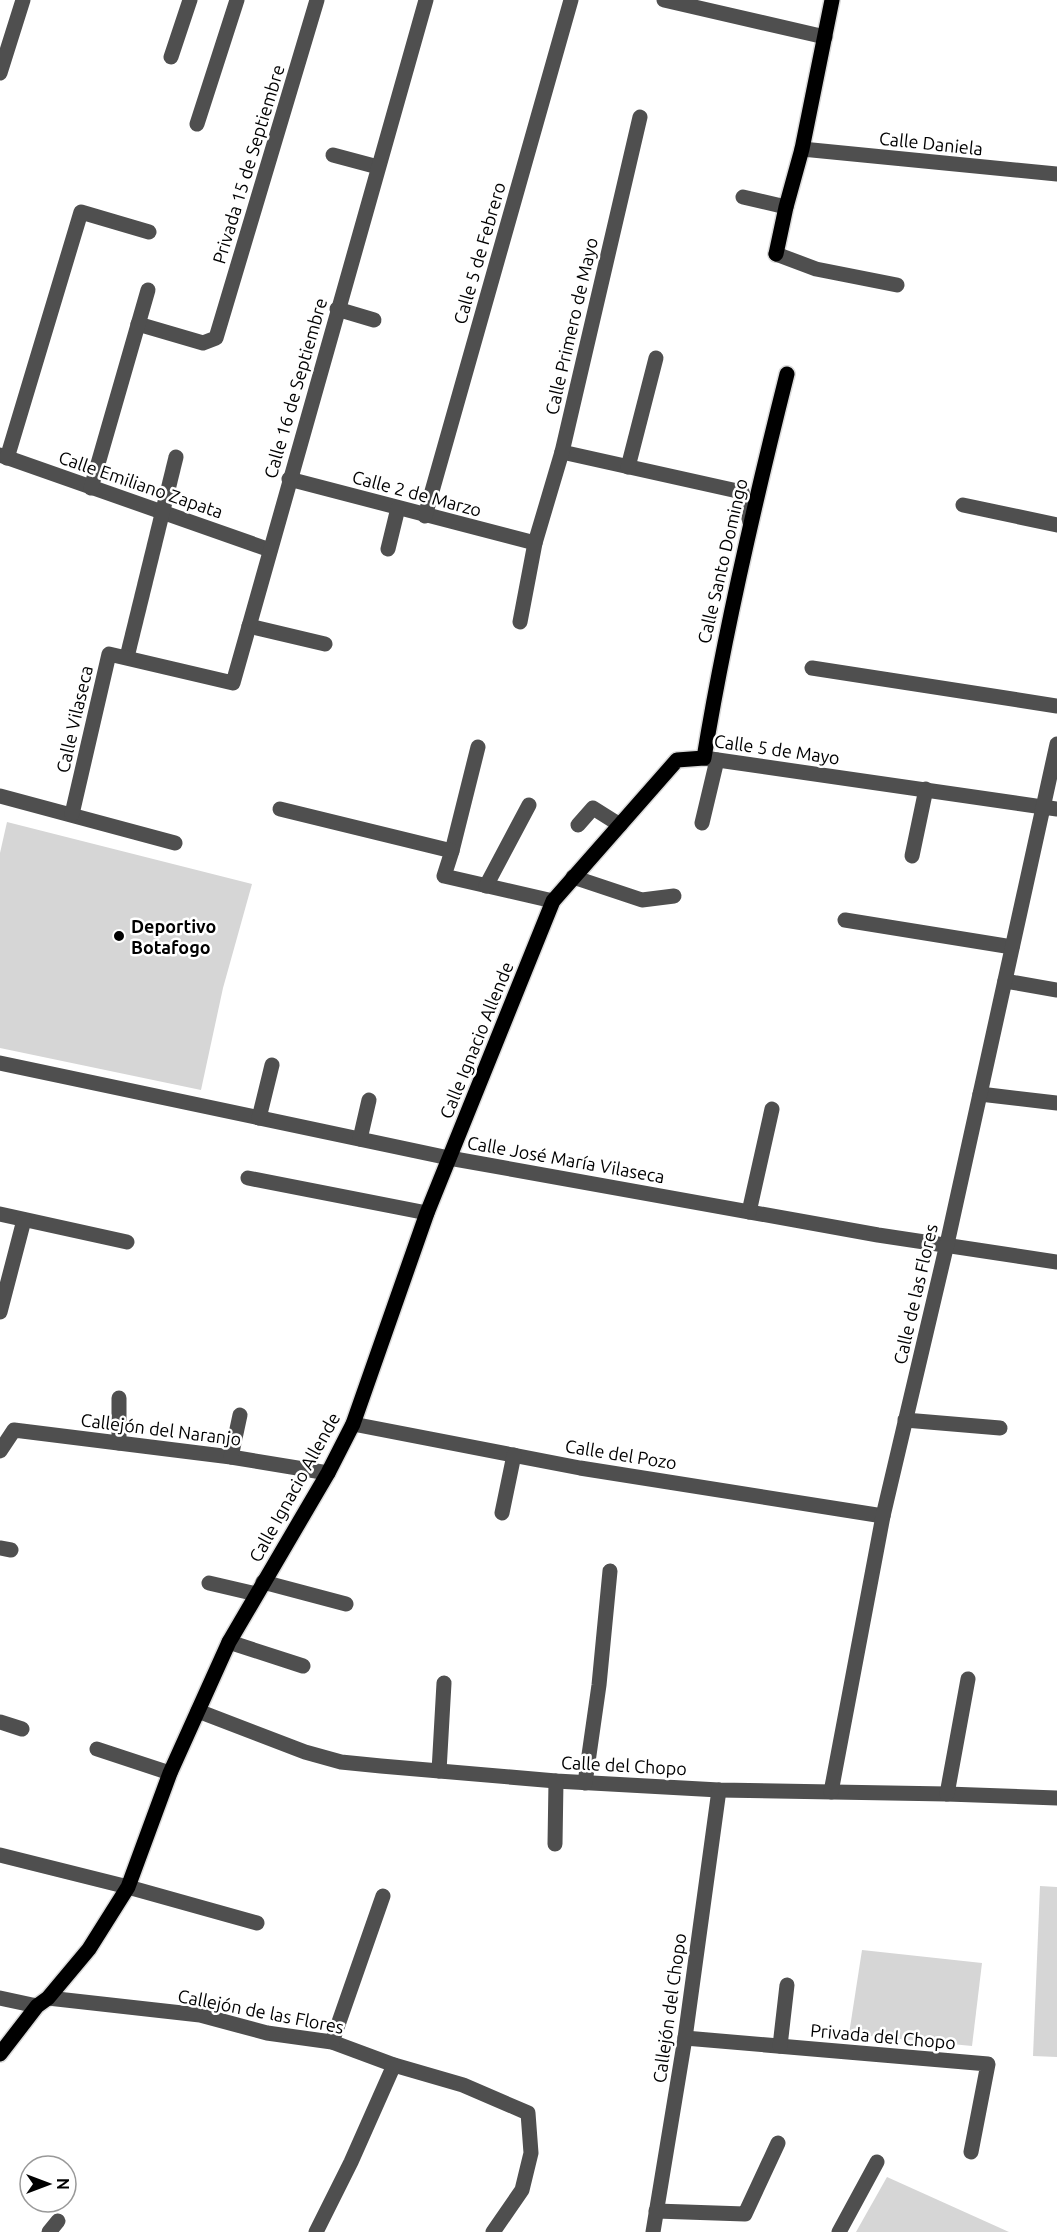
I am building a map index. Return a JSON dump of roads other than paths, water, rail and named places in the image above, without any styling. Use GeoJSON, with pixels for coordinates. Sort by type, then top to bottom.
{"type":"FeatureCollection","features":[{"type":"Feature","properties":{"kind":"main road"},"geometry":{"type":"LineString","coordinates":[[776,254],[802,149],[832,0]]}},
{"type":"Feature","properties":{"kind":"main road","name":"Calle Santo Domingo"},"geometry":{"type":"LineString","coordinates":[[710,759],[721,656],[750,522],[787,374]]}},
{"type":"Feature","properties":{"kind":"main road","name":"Calle 5 de Mayo"},"geometry":{"type":"LineString","coordinates":[[553,901],[676,760],[710,759]]}},
{"type":"Feature","properties":{"kind":"main road","name":"Calle Ignacio Allende"},"geometry":{"type":"LineString","coordinates":[[0,2054],[89,1949],[128,1887],[170,1773],[229,1642],[328,1473],[353,1424],[427,1213],[553,901]]}},
{"type":"Feature","properties":{"kind":"street"},"geometry":{"type":"LineString","coordinates":[[0,73],[23,0]]}},
{"type":"Feature","properties":{"kind":"street"},"geometry":{"type":"LineString","coordinates":[[171,57],[189,0]]}},
{"type":"Feature","properties":{"kind":"street"},"geometry":{"type":"LineString","coordinates":[[197,124],[237,0]]}},
{"type":"Feature","properties":{"kind":"street","name":"Privada 15 de Septiembre"},"geometry":{"type":"LineString","coordinates":[[138,324],[203,343],[216,338],[317,0]]}},
{"type":"Feature","properties":{"kind":"street","name":"Calle 16 de Septiembre"},"geometry":{"type":"LineString","coordinates":[[127,657],[233,683],[426,0]]}},
{"type":"Feature","properties":{"kind":"street","name":"Calle 5 de Febrero"},"geometry":{"type":"LineString","coordinates":[[425,516],[571,0]]}},
{"type":"Feature","properties":{"kind":"street"},"geometry":{"type":"LineString","coordinates":[[664,0],[825,37]]}},
{"type":"Feature","properties":{"kind":"street","name":"Calle Primero de Mayo"},"geometry":{"type":"LineString","coordinates":[[520,622],[535,543],[562,452],[640,117]]}},
{"type":"Feature","properties":{"kind":"street","name":"Calle Daniela"},"geometry":{"type":"LineString","coordinates":[[802,149],[1057,174]]}},
{"type":"Feature","properties":{"kind":"street"},"geometry":{"type":"LineString","coordinates":[[333,155],[378,167]]}},
{"type":"Feature","properties":{"kind":"street"},"geometry":{"type":"LineString","coordinates":[[742,197],[786,207]]}},
{"type":"Feature","properties":{"kind":"street"},"geometry":{"type":"LineString","coordinates":[[3,457],[81,212],[149,232]]}},
{"type":"Feature","properties":{"kind":"street"},"geometry":{"type":"LineString","coordinates":[[776,254],[816,269],[897,285]]}},
{"type":"Feature","properties":{"kind":"street"},"geometry":{"type":"LineString","coordinates":[[92,488],[148,290]]}},
{"type":"Feature","properties":{"kind":"street"},"geometry":{"type":"LineString","coordinates":[[338,309],[374,320]]}},
{"type":"Feature","properties":{"kind":"street"},"geometry":{"type":"LineString","coordinates":[[628,467],[656,358]]}},
{"type":"Feature","properties":{"kind":"street"},"geometry":{"type":"LineString","coordinates":[[562,452],[742,492],[750,522]]}},
{"type":"Feature","properties":{"kind":"street","name":"Calle Emiliano Zapata"},"geometry":{"type":"LineString","coordinates":[[3,457],[270,550]]}},
{"type":"Feature","properties":{"kind":"street"},"geometry":{"type":"LineString","coordinates":[[127,657],[176,457]]}},
{"type":"Feature","properties":{"kind":"street","name":"Calle 2 de Marzo"},"geometry":{"type":"LineString","coordinates":[[289,480],[535,543]]}},
{"type":"Feature","properties":{"kind":"street"},"geometry":{"type":"LineString","coordinates":[[963,505],[1057,525]]}},
{"type":"Feature","properties":{"kind":"street"},"geometry":{"type":"LineString","coordinates":[[388,549],[398,508]]}},
{"type":"Feature","properties":{"kind":"street"},"geometry":{"type":"LineString","coordinates":[[249,626],[326,644]]}},
{"type":"Feature","properties":{"kind":"street","name":"Calle Vilaseca"},"geometry":{"type":"LineString","coordinates":[[72,814],[109,654],[127,657]]}},
{"type":"Feature","properties":{"kind":"street"},"geometry":{"type":"LineString","coordinates":[[812,668],[1057,706]]}},
{"type":"Feature","properties":{"kind":"street","name":"Calle de las Flores"},"geometry":{"type":"LineString","coordinates":[[831,1792],[883,1516],[947,1244],[1012,947],[1050,808],[1057,744]]}},
{"type":"Feature","properties":{"kind":"street"},"geometry":{"type":"LineString","coordinates":[[478,747],[444,876],[553,901]]}},
{"type":"Feature","properties":{"kind":"street"},"geometry":{"type":"LineString","coordinates":[[702,824],[710,759]]}},
{"type":"Feature","properties":{"kind":"street","name":"Calle 5 de Mayo"},"geometry":{"type":"LineString","coordinates":[[710,759],[1050,808]]}},
{"type":"Feature","properties":{"kind":"street"},"geometry":{"type":"LineString","coordinates":[[912,856],[926,789]]}},
{"type":"Feature","properties":{"kind":"street"},"geometry":{"type":"LineString","coordinates":[[0,796],[175,843]]}},
{"type":"Feature","properties":{"kind":"street"},"geometry":{"type":"LineString","coordinates":[[486,886],[529,805]]}},
{"type":"Feature","properties":{"kind":"street"},"geometry":{"type":"LineString","coordinates":[[578,825],[592,808],[620,825]]}},
{"type":"Feature","properties":{"kind":"street"},"geometry":{"type":"LineString","coordinates":[[280,809],[452,851]]}},
{"type":"Feature","properties":{"kind":"street"},"geometry":{"type":"LineString","coordinates":[[573,877],[642,900],[674,896]]}},
{"type":"Feature","properties":{"kind":"street"},"geometry":{"type":"LineString","coordinates":[[845,920],[1012,947]]}},
{"type":"Feature","properties":{"kind":"street"},"geometry":{"type":"LineString","coordinates":[[1005,981],[1057,990]]}},
{"type":"Feature","properties":{"kind":"street","name":"Calle José María Vilaseca"},"geometry":{"type":"LineString","coordinates":[[0,1063],[449,1158],[878,1235],[1057,1262]]}},
{"type":"Feature","properties":{"kind":"street"},"geometry":{"type":"LineString","coordinates":[[259,1118],[272,1065]]}},
{"type":"Feature","properties":{"kind":"street"},"geometry":{"type":"LineString","coordinates":[[980,1094],[1057,1103]]}},
{"type":"Feature","properties":{"kind":"street"},"geometry":{"type":"LineString","coordinates":[[360,1139],[369,1100]]}},
{"type":"Feature","properties":{"kind":"street"},"geometry":{"type":"LineString","coordinates":[[749,1212],[772,1109]]}},
{"type":"Feature","properties":{"kind":"street"},"geometry":{"type":"LineString","coordinates":[[248,1178],[427,1213]]}},
{"type":"Feature","properties":{"kind":"street"},"geometry":{"type":"LineString","coordinates":[[0,1214],[127,1242]]}},
{"type":"Feature","properties":{"kind":"street"},"geometry":{"type":"LineString","coordinates":[[0,1312],[24,1220]]}},
{"type":"Feature","properties":{"kind":"street"},"geometry":{"type":"LineString","coordinates":[[119,1398],[119,1443]]}},
{"type":"Feature","properties":{"kind":"street"},"geometry":{"type":"LineString","coordinates":[[231,1457],[240,1415]]}},
{"type":"Feature","properties":{"kind":"street"},"geometry":{"type":"LineString","coordinates":[[905,1420],[1000,1428]]}},
{"type":"Feature","properties":{"kind":"street","name":"Calle del Pozo"},"geometry":{"type":"LineString","coordinates":[[353,1424],[580,1468],[883,1516]]}},
{"type":"Feature","properties":{"kind":"street","name":"Callejón del Naranjo"},"geometry":{"type":"LineString","coordinates":[[0,1451],[14,1430],[231,1457],[328,1473]]}},
{"type":"Feature","properties":{"kind":"street"},"geometry":{"type":"LineString","coordinates":[[502,1513],[514,1455]]}},
{"type":"Feature","properties":{"kind":"street"},"geometry":{"type":"LineString","coordinates":[[585,1783],[599,1685],[610,1571]]}},
{"type":"Feature","properties":{"kind":"street"},"geometry":{"type":"LineString","coordinates":[[209,1583],[260,1588],[346,1604]]}},
{"type":"Feature","properties":{"kind":"street"},"geometry":{"type":"LineString","coordinates":[[229,1642],[303,1665]]}},
{"type":"Feature","properties":{"kind":"street"},"geometry":{"type":"LineString","coordinates":[[948,1794],[968,1679]]}},
{"type":"Feature","properties":{"kind":"street"},"geometry":{"type":"LineString","coordinates":[[439,1771],[444,1683]]}},
{"type":"Feature","properties":{"kind":"street","name":"Calle del Chopo"},"geometry":{"type":"LineString","coordinates":[[198,1711],[305,1752],[341,1762],[556,1781],[719,1790],[1057,1798]]}},
{"type":"Feature","properties":{"kind":"street"},"geometry":{"type":"LineString","coordinates":[[0,1722],[22,1729]]}},
{"type":"Feature","properties":{"kind":"street"},"geometry":{"type":"LineString","coordinates":[[97,1749],[170,1773]]}},
{"type":"Feature","properties":{"kind":"street"},"geometry":{"type":"LineString","coordinates":[[555,1844],[556,1781]]}},
{"type":"Feature","properties":{"kind":"street","name":"Callejón del Chopo"},"geometry":{"type":"LineString","coordinates":[[653,2232],[685,2038],[719,1790]]}},
{"type":"Feature","properties":{"kind":"street"},"geometry":{"type":"LineString","coordinates":[[0,1856],[128,1887],[257,1923]]}},
{"type":"Feature","properties":{"kind":"street"},"geometry":{"type":"LineString","coordinates":[[332,2042],[383,1896]]}},
{"type":"Feature","properties":{"kind":"street"},"geometry":{"type":"LineString","coordinates":[[780,2046],[787,1985]]}},
{"type":"Feature","properties":{"kind":"street","name":"Callejón de las Flores"},"geometry":{"type":"LineString","coordinates":[[0,1998],[200,2015],[267,2033],[332,2042],[394,2065],[463,2085],[528,2113],[531,2154],[522,2190],[492,2232]]}},
{"type":"Feature","properties":{"kind":"street","name":"Privada del Chopo"},"geometry":{"type":"LineString","coordinates":[[685,2038],[988,2064],[971,2152]]}},
{"type":"Feature","properties":{"kind":"street"},"geometry":{"type":"LineString","coordinates":[[316,2232],[351,2162],[394,2065]]}},
{"type":"Feature","properties":{"kind":"street"},"geometry":{"type":"LineString","coordinates":[[656,2211],[745,2214],[778,2144]]}},
{"type":"Feature","properties":{"kind":"street"},"geometry":{"type":"LineString","coordinates":[[839,2232],[877,2162]]}},
{"type":"Feature","properties":{"kind":"place","name":"Deportivo Botafogo"},"geometry":{"type":"Point","coordinates":[119,936]}}]}
